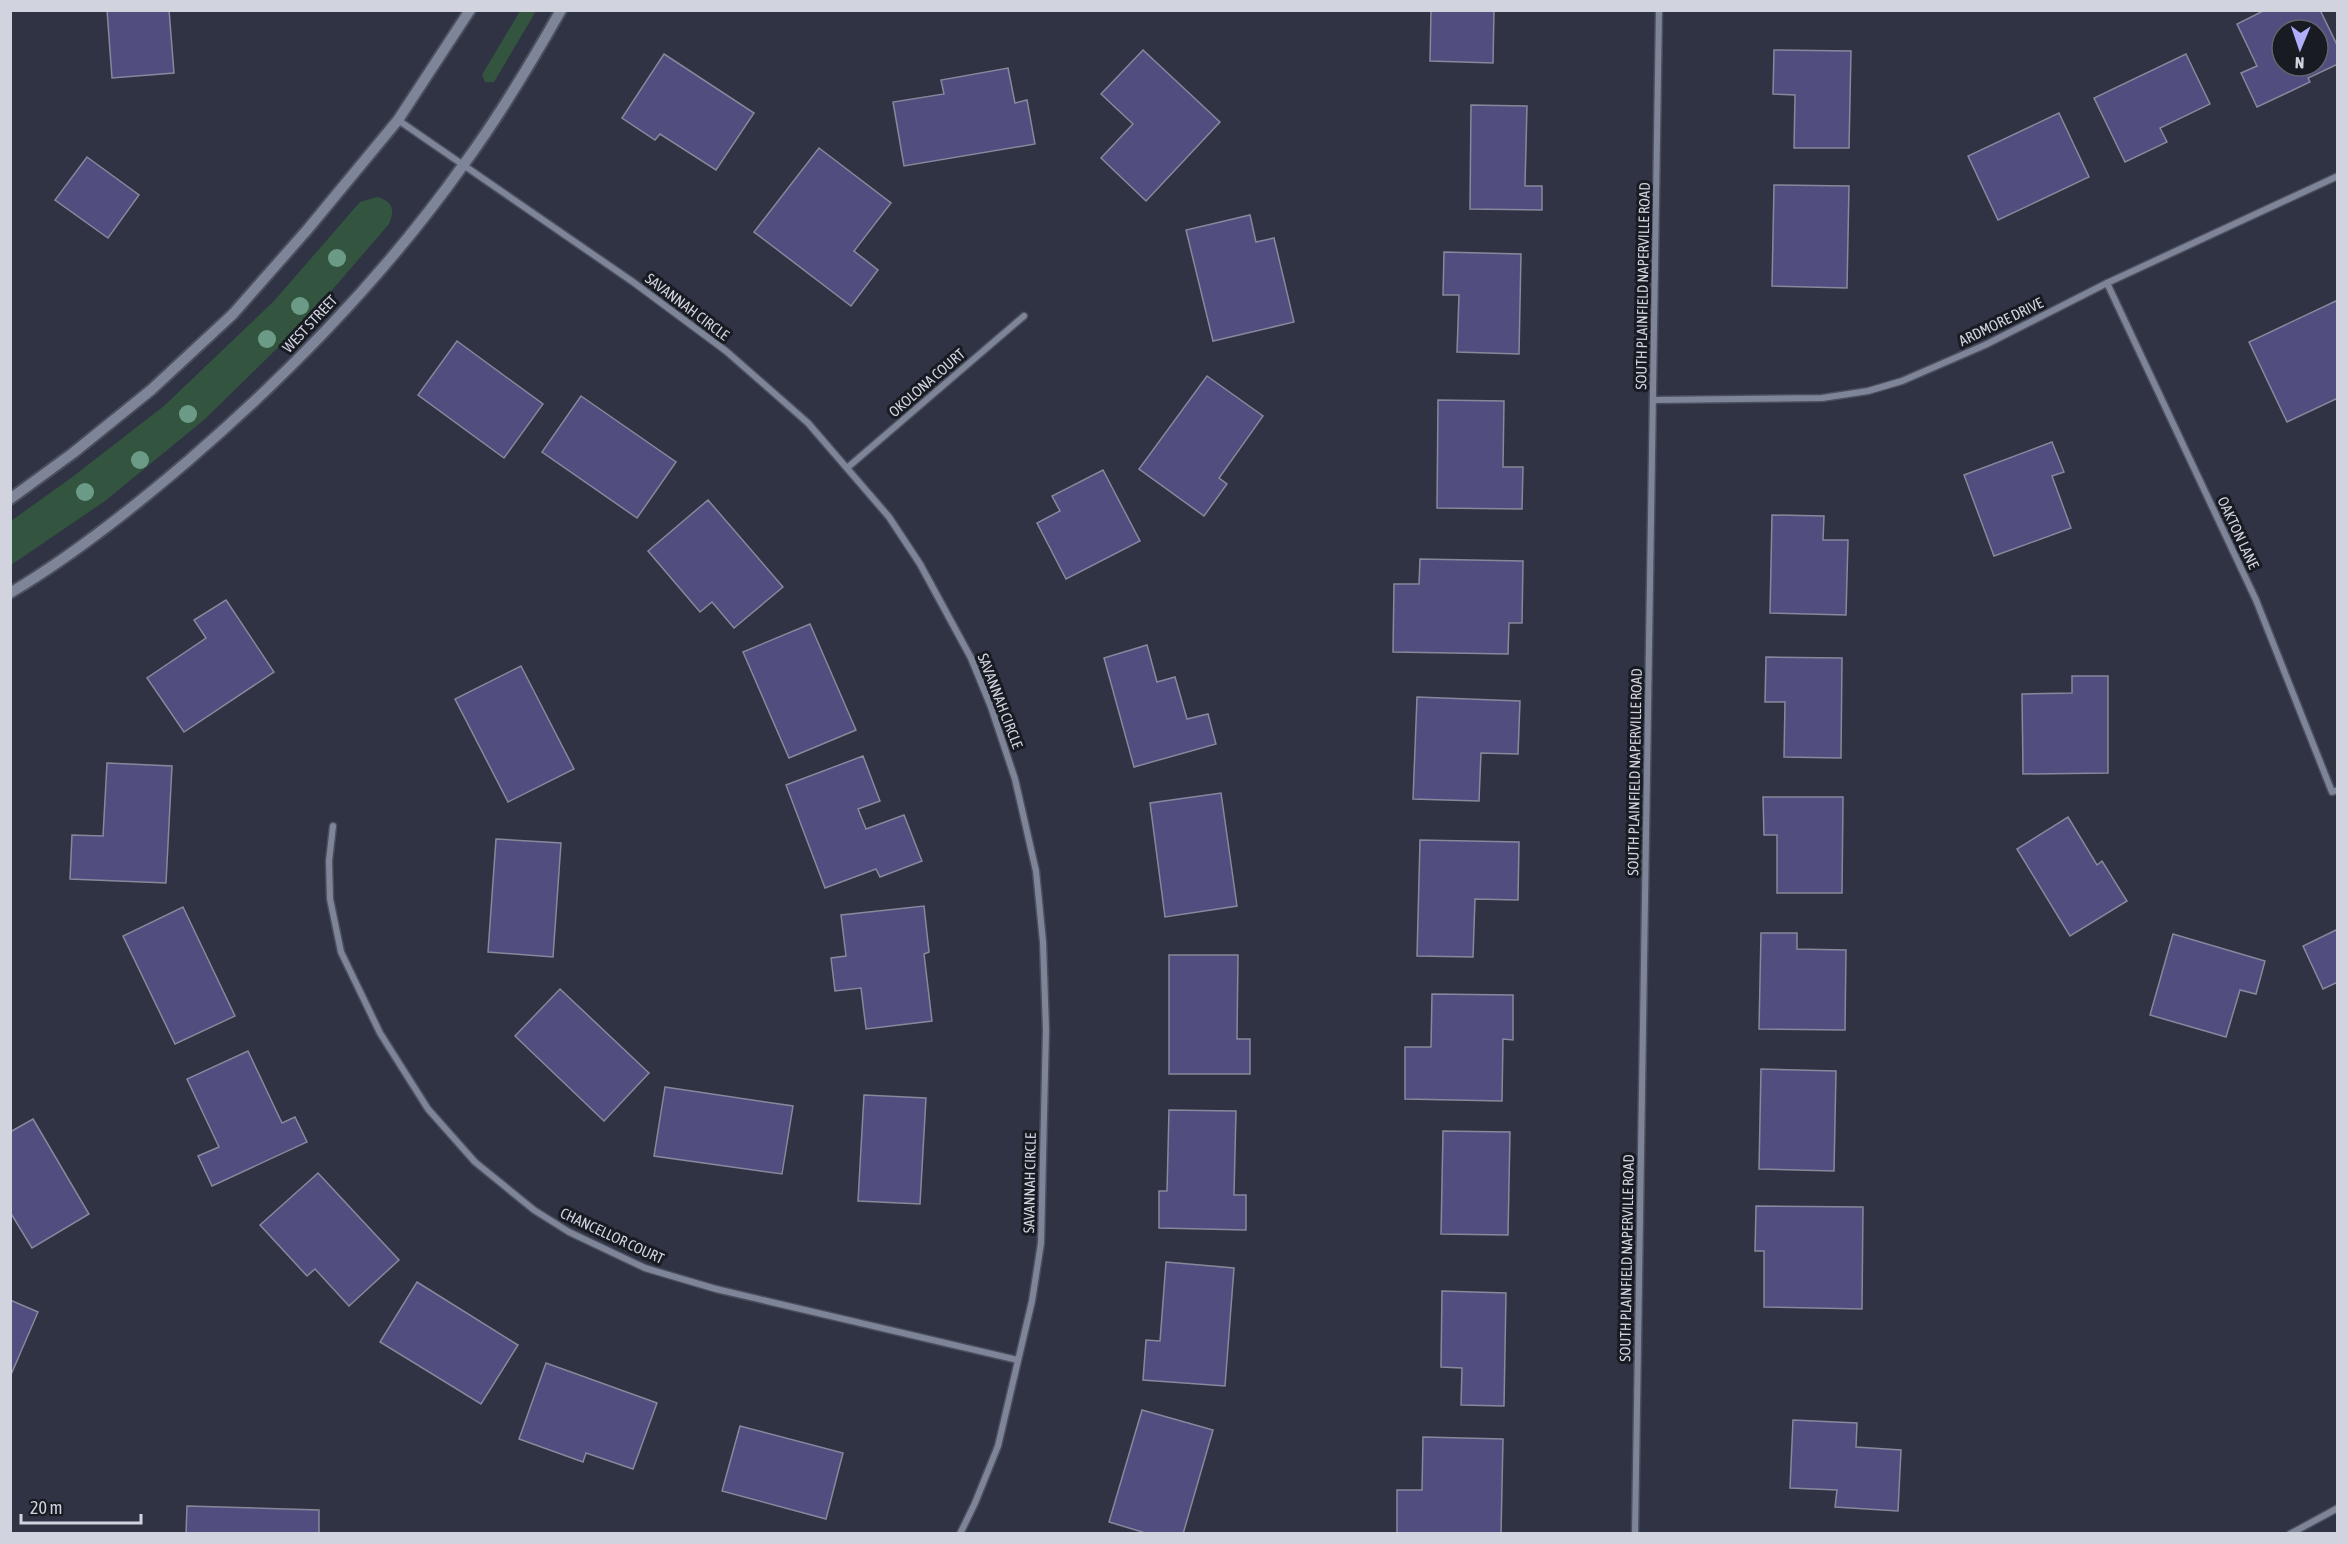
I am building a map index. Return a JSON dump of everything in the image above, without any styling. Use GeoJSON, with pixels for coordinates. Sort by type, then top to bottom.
{"type":"FeatureCollection","features":[{"type":"Feature","properties":{"kind":"street"},"geometry":{"type":"LineString","coordinates":[[10,499],[73,453],[151,390],[233,314],[307,230],[398,120],[471,10]]}},
{"type":"Feature","properties":{"kind":"street","name":"WEST STREET"},"geometry":{"type":"LineString","coordinates":[[10,593],[119,518],[243,413],[320,338],[390,258],[464,165],[512,93],[561,10]]}},
{"type":"Feature","properties":{"kind":"street","name":"SOUTH PLAINFIELD NAPERVILLE ROAD"},"geometry":{"type":"LineString","coordinates":[[1635,1533],[1659,10]]}},
{"type":"Feature","properties":{"kind":"street","name":"SAVANNAH CIRCLE"},"geometry":{"type":"LineString","coordinates":[[398,120],[633,282],[726,351],[808,423],[889,517],[921,564],[971,658],[992,707],[1016,779],[1036,871],[1043,942],[1046,1030],[1041,1243],[1032,1301],[998,1446],[960,1533]]}},
{"type":"Feature","properties":{"kind":"street","name":"ARDMORE DRIVE"},"geometry":{"type":"LineString","coordinates":[[1653,400],[1822,398],[1868,391],[1902,381],[1985,345],[2107,284],[2337,176]]}},
{"type":"Feature","properties":{"kind":"street","name":"OAKTON LANE"},"geometry":{"type":"LineString","coordinates":[[2107,284],[2256,600],[2332,792],[2337,790]]}},
{"type":"Feature","properties":{"kind":"street","name":"OKOLONA COURT"},"geometry":{"type":"LineString","coordinates":[[847,468],[1024,316]]}},
{"type":"Feature","properties":{"kind":"street","name":"CHANCELLOR COURT"},"geometry":{"type":"LineString","coordinates":[[333,826],[329,861],[330,899],[341,952],[380,1033],[428,1109],[475,1162],[534,1210],[569,1232],[645,1268],[716,1289],[1018,1360]]}},
{"type":"Feature","properties":{"kind":"street"},"geometry":{"type":"LineString","coordinates":[[2294,1532],[2337,1508]]}},
{"type":"Feature","properties":{"kind":"green space"},"geometry":{"type":"Polygon","coordinates":[[[520,11],[536,11],[494,82],[485,82],[482,75],[520,11]]]}},
{"type":"Feature","properties":{"kind":"green space"},"geometry":{"type":"Polygon","coordinates":[[[377,197],[386,201],[391,207],[392,214],[389,224],[308,318],[205,419],[105,501],[11,565],[11,521],[164,406],[274,301],[360,202],[377,197]]]}},
{"type":"Feature","properties":{"kind":"building"},"geometry":{"type":"Polygon","coordinates":[[[107,10],[169,10],[174,73],[112,78],[107,10]]]}},
{"type":"Feature","properties":{"kind":"building"},"geometry":{"type":"Polygon","coordinates":[[[1431,10],[1494,10],[1493,63],[1430,61],[1431,10]]]}},
{"type":"Feature","properties":{"kind":"building"},"geometry":{"type":"Polygon","coordinates":[[[2265,10],[2320,10],[2324,18],[2270,18],[2270,78],[2308,78],[2310,82],[2257,107],[2241,73],[2257,66],[2237,24],[2265,10]]]}},
{"type":"Feature","properties":{"kind":"building"},"geometry":{"type":"Polygon","coordinates":[[[2330,31],[2338,47],[2338,64],[2330,68],[2330,31]]]}},
{"type":"Feature","properties":{"kind":"building"},"geometry":{"type":"Polygon","coordinates":[[[1143,50],[1220,122],[1146,201],[1101,158],[1133,124],[1101,94],[1143,50]]]}},
{"type":"Feature","properties":{"kind":"building"},"geometry":{"type":"Polygon","coordinates":[[[1774,50],[1851,51],[1849,148],[1794,148],[1795,95],[1773,94],[1774,50]]]}},
{"type":"Feature","properties":{"kind":"building"},"geometry":{"type":"Polygon","coordinates":[[[664,54],[754,113],[716,170],[660,134],[655,140],[622,118],[664,54]]]}},
{"type":"Feature","properties":{"kind":"building"},"geometry":{"type":"Polygon","coordinates":[[[2186,54],[2210,104],[2160,128],[2167,142],[2125,162],[2094,98],[2186,54]]]}},
{"type":"Feature","properties":{"kind":"building"},"geometry":{"type":"Polygon","coordinates":[[[1008,68],[1015,103],[1027,100],[1035,144],[904,166],[893,102],[944,94],[941,80],[1008,68]]]}},
{"type":"Feature","properties":{"kind":"building"},"geometry":{"type":"Polygon","coordinates":[[[1471,105],[1527,106],[1525,186],[1542,186],[1542,210],[1470,209],[1471,105]]]}},
{"type":"Feature","properties":{"kind":"building"},"geometry":{"type":"Polygon","coordinates":[[[2059,113],[2089,177],[1998,220],[1968,156],[2059,113]]]}},
{"type":"Feature","properties":{"kind":"building"},"geometry":{"type":"Polygon","coordinates":[[[819,148],[891,203],[854,251],[878,270],[851,306],[754,232],[819,148]]]}},
{"type":"Feature","properties":{"kind":"building"},"geometry":{"type":"Polygon","coordinates":[[[87,157],[139,195],[108,238],[55,200],[87,157]]]}},
{"type":"Feature","properties":{"kind":"building"},"geometry":{"type":"Polygon","coordinates":[[[1774,185],[1849,186],[1847,288],[1772,286],[1774,185]]]}},
{"type":"Feature","properties":{"kind":"building"},"geometry":{"type":"Polygon","coordinates":[[[1250,215],[1256,242],[1274,238],[1294,322],[1213,341],[1186,230],[1250,215]]]}},
{"type":"Feature","properties":{"kind":"building"},"geometry":{"type":"Polygon","coordinates":[[[1444,252],[1521,254],[1519,354],[1457,352],[1459,295],[1443,295],[1444,252]]]}},
{"type":"Feature","properties":{"kind":"building"},"geometry":{"type":"Polygon","coordinates":[[[2338,300],[2338,398],[2287,422],[2249,342],[2338,300]]]}},
{"type":"Feature","properties":{"kind":"building"},"geometry":{"type":"Polygon","coordinates":[[[457,341],[543,404],[504,458],[418,395],[457,341]]]}},
{"type":"Feature","properties":{"kind":"building"},"geometry":{"type":"Polygon","coordinates":[[[1207,376],[1263,416],[1219,478],[1227,484],[1204,516],[1139,469],[1207,376]]]}},
{"type":"Feature","properties":{"kind":"building"},"geometry":{"type":"Polygon","coordinates":[[[581,396],[676,462],[637,518],[542,452],[581,396]]]}},
{"type":"Feature","properties":{"kind":"building"},"geometry":{"type":"Polygon","coordinates":[[[1438,400],[1504,401],[1503,467],[1523,467],[1522,509],[1437,508],[1438,400]]]}},
{"type":"Feature","properties":{"kind":"building"},"geometry":{"type":"Polygon","coordinates":[[[2052,442],[2064,472],[2052,476],[2071,528],[1994,556],[1964,475],[2052,442]]]}},
{"type":"Feature","properties":{"kind":"building"},"geometry":{"type":"Polygon","coordinates":[[[1103,470],[1140,541],[1066,579],[1037,523],[1060,511],[1052,496],[1103,470]]]}},
{"type":"Feature","properties":{"kind":"building"},"geometry":{"type":"Polygon","coordinates":[[[708,500],[783,587],[734,628],[712,602],[700,612],[648,551],[708,500]]]}},
{"type":"Feature","properties":{"kind":"building"},"geometry":{"type":"Polygon","coordinates":[[[1772,515],[1824,516],[1823,540],[1848,540],[1846,615],[1770,613],[1772,515]]]}},
{"type":"Feature","properties":{"kind":"building"},"geometry":{"type":"Polygon","coordinates":[[[1420,559],[1523,561],[1522,623],[1509,623],[1508,654],[1393,652],[1394,584],[1419,584],[1420,559]]]}},
{"type":"Feature","properties":{"kind":"building"},"geometry":{"type":"Polygon","coordinates":[[[226,600],[274,672],[184,732],[147,678],[206,638],[194,620],[226,600]]]}},
{"type":"Feature","properties":{"kind":"building"},"geometry":{"type":"Polygon","coordinates":[[[810,624],[856,730],[789,758],[743,652],[810,624]]]}},
{"type":"Feature","properties":{"kind":"building"},"geometry":{"type":"Polygon","coordinates":[[[1147,645],[1157,682],[1175,677],[1187,719],[1208,714],[1216,744],[1134,767],[1104,658],[1147,645]]]}},
{"type":"Feature","properties":{"kind":"building"},"geometry":{"type":"Polygon","coordinates":[[[1766,657],[1842,658],[1841,758],[1784,757],[1785,702],[1765,702],[1766,657]]]}},
{"type":"Feature","properties":{"kind":"building"},"geometry":{"type":"Polygon","coordinates":[[[521,666],[574,769],[508,802],[455,699],[521,666]]]}},
{"type":"Feature","properties":{"kind":"building"},"geometry":{"type":"Polygon","coordinates":[[[2072,676],[2108,676],[2108,773],[2023,774],[2022,694],[2072,693],[2072,676]]]}},
{"type":"Feature","properties":{"kind":"building"},"geometry":{"type":"Polygon","coordinates":[[[1417,697],[1520,701],[1518,754],[1481,753],[1479,801],[1413,799],[1417,697]]]}},
{"type":"Feature","properties":{"kind":"building"},"geometry":{"type":"Polygon","coordinates":[[[863,756],[880,801],[858,809],[866,829],[904,815],[922,861],[880,877],[876,869],[825,888],[786,785],[863,756]]]}},
{"type":"Feature","properties":{"kind":"building"},"geometry":{"type":"Polygon","coordinates":[[[107,763],[172,766],[166,883],[70,879],[72,835],[103,836],[107,763]]]}},
{"type":"Feature","properties":{"kind":"building"},"geometry":{"type":"Polygon","coordinates":[[[1221,793],[1237,906],[1165,917],[1150,803],[1221,793]]]}},
{"type":"Feature","properties":{"kind":"building"},"geometry":{"type":"Polygon","coordinates":[[[1763,797],[1843,797],[1842,893],[1777,893],[1777,835],[1764,835],[1763,797]]]}},
{"type":"Feature","properties":{"kind":"building"},"geometry":{"type":"Polygon","coordinates":[[[2068,817],[2097,865],[2102,861],[2127,901],[2070,936],[2017,849],[2068,817]]]}},
{"type":"Feature","properties":{"kind":"building"},"geometry":{"type":"Polygon","coordinates":[[[496,839],[561,843],[553,957],[488,952],[496,839]]]}},
{"type":"Feature","properties":{"kind":"building"},"geometry":{"type":"Polygon","coordinates":[[[1420,840],[1519,842],[1518,900],[1475,899],[1473,957],[1417,956],[1420,840]]]}},
{"type":"Feature","properties":{"kind":"building"},"geometry":{"type":"Polygon","coordinates":[[[924,906],[929,952],[924,954],[932,1021],[866,1029],[861,988],[835,991],[831,958],[846,956],[841,915],[924,906]]]}},
{"type":"Feature","properties":{"kind":"building"},"geometry":{"type":"Polygon","coordinates":[[[183,907],[235,1016],[175,1044],[123,936],[183,907]]]}},
{"type":"Feature","properties":{"kind":"building"},"geometry":{"type":"Polygon","coordinates":[[[2338,929],[2338,982],[2323,989],[2303,946],[2338,929]]]}},
{"type":"Feature","properties":{"kind":"building"},"geometry":{"type":"Polygon","coordinates":[[[1761,933],[1797,933],[1797,949],[1846,950],[1845,1030],[1759,1029],[1761,933]]]}},
{"type":"Feature","properties":{"kind":"building"},"geometry":{"type":"Polygon","coordinates":[[[2173,934],[2265,961],[2256,994],[2240,990],[2226,1037],[2150,1015],[2173,934]]]}},
{"type":"Feature","properties":{"kind":"building"},"geometry":{"type":"Polygon","coordinates":[[[1169,955],[1238,955],[1237,1039],[1250,1039],[1250,1074],[1169,1074],[1169,955]]]}},
{"type":"Feature","properties":{"kind":"building"},"geometry":{"type":"Polygon","coordinates":[[[560,989],[649,1073],[604,1121],[515,1036],[560,989]]]}},
{"type":"Feature","properties":{"kind":"building"},"geometry":{"type":"Polygon","coordinates":[[[1432,994],[1513,995],[1513,1040],[1503,1039],[1502,1101],[1405,1099],[1405,1047],[1431,1047],[1432,994]]]}},
{"type":"Feature","properties":{"kind":"building"},"geometry":{"type":"Polygon","coordinates":[[[248,1051],[282,1123],[295,1117],[307,1142],[212,1186],[198,1156],[219,1147],[187,1079],[248,1051]]]}},
{"type":"Feature","properties":{"kind":"building"},"geometry":{"type":"Polygon","coordinates":[[[1761,1069],[1836,1071],[1834,1171],[1759,1169],[1761,1069]]]}},
{"type":"Feature","properties":{"kind":"building"},"geometry":{"type":"Polygon","coordinates":[[[665,1087],[793,1106],[782,1174],[654,1156],[665,1087]]]}},
{"type":"Feature","properties":{"kind":"building"},"geometry":{"type":"Polygon","coordinates":[[[864,1095],[926,1098],[920,1204],[858,1201],[864,1095]]]}},
{"type":"Feature","properties":{"kind":"building"},"geometry":{"type":"Polygon","coordinates":[[[1169,1110],[1236,1111],[1234,1195],[1246,1195],[1246,1230],[1159,1228],[1159,1191],[1167,1191],[1169,1110]]]}},
{"type":"Feature","properties":{"kind":"building"},"geometry":{"type":"Polygon","coordinates":[[[33,1119],[89,1214],[32,1248],[10,1212],[10,1132],[33,1119]]]}},
{"type":"Feature","properties":{"kind":"building"},"geometry":{"type":"Polygon","coordinates":[[[1443,1131],[1510,1132],[1508,1235],[1441,1234],[1443,1131]]]}},
{"type":"Feature","properties":{"kind":"building"},"geometry":{"type":"Polygon","coordinates":[[[318,1173],[399,1260],[349,1306],[315,1269],[307,1276],[260,1225],[318,1173]]]}},
{"type":"Feature","properties":{"kind":"building"},"geometry":{"type":"Polygon","coordinates":[[[1756,1206],[1863,1207],[1862,1309],[1764,1307],[1764,1251],[1755,1251],[1756,1206]]]}},
{"type":"Feature","properties":{"kind":"building"},"geometry":{"type":"Polygon","coordinates":[[[1166,1262],[1234,1268],[1225,1386],[1143,1380],[1146,1340],[1160,1341],[1166,1262]]]}},
{"type":"Feature","properties":{"kind":"building"},"geometry":{"type":"Polygon","coordinates":[[[417,1282],[518,1345],[481,1404],[380,1342],[417,1282]]]}},
{"type":"Feature","properties":{"kind":"building"},"geometry":{"type":"Polygon","coordinates":[[[1442,1291],[1506,1293],[1504,1406],[1461,1405],[1462,1368],[1441,1367],[1442,1291]]]}},
{"type":"Feature","properties":{"kind":"building"},"geometry":{"type":"Polygon","coordinates":[[[10,1300],[38,1312],[10,1377],[10,1300]]]}},
{"type":"Feature","properties":{"kind":"building"},"geometry":{"type":"Polygon","coordinates":[[[546,1363],[657,1403],[633,1469],[586,1453],[583,1462],[519,1439],[546,1363]]]}},
{"type":"Feature","properties":{"kind":"building"},"geometry":{"type":"Polygon","coordinates":[[[1142,1410],[1213,1430],[1183,1534],[1149,1534],[1109,1522],[1142,1410]]]}},
{"type":"Feature","properties":{"kind":"building"},"geometry":{"type":"Polygon","coordinates":[[[1793,1420],[1857,1423],[1856,1447],[1901,1450],[1898,1511],[1835,1507],[1837,1490],[1790,1488],[1793,1420]]]}},
{"type":"Feature","properties":{"kind":"building"},"geometry":{"type":"Polygon","coordinates":[[[740,1426],[843,1453],[826,1519],[722,1491],[740,1426]]]}},
{"type":"Feature","properties":{"kind":"building"},"geometry":{"type":"Polygon","coordinates":[[[1423,1437],[1503,1439],[1501,1534],[1397,1534],[1397,1490],[1422,1490],[1423,1437]]]}},
{"type":"Feature","properties":{"kind":"building"},"geometry":{"type":"Polygon","coordinates":[[[187,1506],[319,1510],[319,1534],[186,1534],[187,1506]]]}}]}
